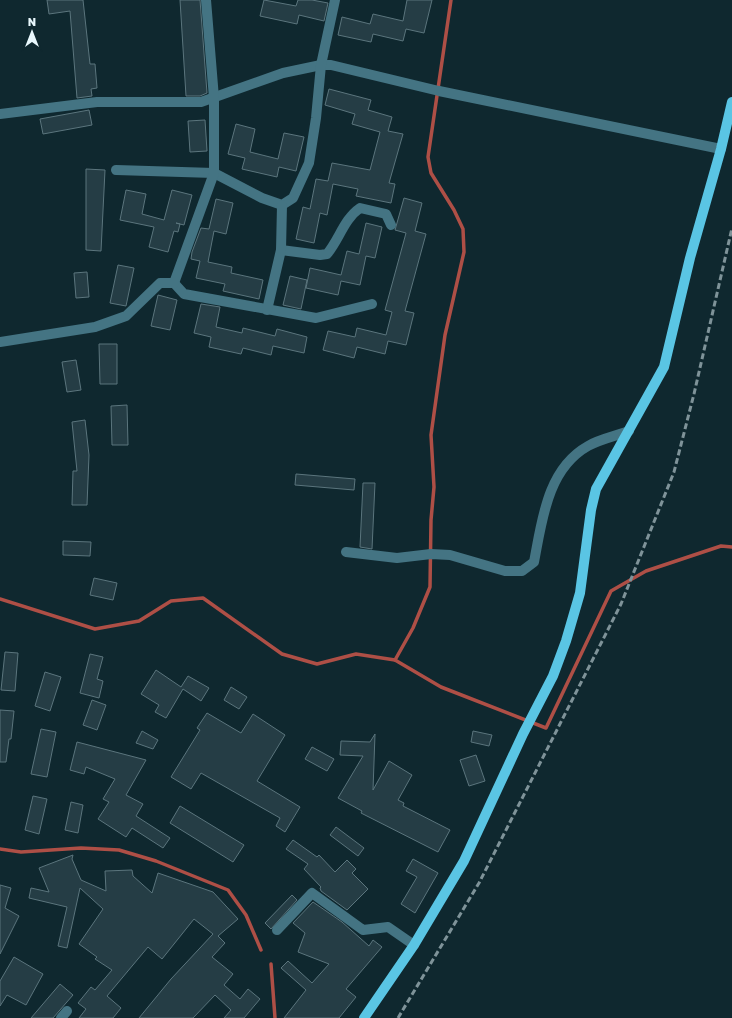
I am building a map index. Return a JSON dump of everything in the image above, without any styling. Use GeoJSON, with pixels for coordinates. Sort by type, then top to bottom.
{"type":"FeatureCollection","features":[{"type":"Feature","properties":{"kind":"main road"},"geometry":{"type":"LineString","coordinates":[[364,1018],[414,945],[464,861],[523,734],[553,676],[566,641],[580,593],[591,510],[596,489],[664,366],[686,273],[721,149],[732,102]]}},
{"type":"Feature","properties":{"kind":"street"},"geometry":{"type":"LineString","coordinates":[[174,283],[214,173],[214,98],[206,0]]}},
{"type":"Feature","properties":{"kind":"street"},"geometry":{"type":"LineString","coordinates":[[282,205],[293,198],[309,163],[316,118],[321,65],[335,0]]}},
{"type":"Feature","properties":{"kind":"street"},"geometry":{"type":"LineString","coordinates":[[0,114],[97,102],[201,102],[283,73],[321,65],[331,65],[439,91],[721,149]]}},
{"type":"Feature","properties":{"kind":"street"},"geometry":{"type":"LineString","coordinates":[[116,170],[214,173],[262,198],[282,205]]}},
{"type":"Feature","properties":{"kind":"street"},"geometry":{"type":"LineString","coordinates":[[267,310],[281,250],[282,205]]}},
{"type":"Feature","properties":{"kind":"street"},"geometry":{"type":"LineString","coordinates":[[281,250],[320,255],[327,254],[352,213],[360,208],[386,214],[391,225]]}},
{"type":"Feature","properties":{"kind":"street"},"geometry":{"type":"LineString","coordinates":[[0,342],[95,327],[126,316],[160,283],[174,283],[184,294],[316,318],[372,304]]}},
{"type":"Feature","properties":{"kind":"street"},"geometry":{"type":"LineString","coordinates":[[346,552],[397,558],[431,554],[450,555],[505,571],[522,571],[534,562],[544,508],[555,481],[571,460],[588,446],[629,431]]}},
{"type":"Feature","properties":{"kind":"street"},"geometry":{"type":"LineString","coordinates":[[277,930],[312,893],[363,930],[388,928],[414,945]]}},
{"type":"Feature","properties":{"kind":"building"},"geometry":{"type":"Polygon","coordinates":[[[47,0],[83,0],[90,64],[95,64],[97,88],[91,89],[92,96],[77,98],[70,11],[49,14],[47,0]]]}},
{"type":"Feature","properties":{"kind":"building"},"geometry":{"type":"Polygon","coordinates":[[[180,0],[200,0],[207,93],[200,96],[186,96],[180,0]]]}},
{"type":"Feature","properties":{"kind":"building"},"geometry":{"type":"Polygon","coordinates":[[[264,0],[296,6],[298,0],[312,0],[328,3],[324,21],[299,15],[297,24],[260,16],[264,0]]]}},
{"type":"Feature","properties":{"kind":"building"},"geometry":{"type":"Polygon","coordinates":[[[407,0],[432,0],[424,33],[406,29],[403,41],[373,34],[371,42],[338,35],[342,17],[370,24],[373,14],[403,21],[407,0]]]}},
{"type":"Feature","properties":{"kind":"building"},"geometry":{"type":"Polygon","coordinates":[[[329,89],[371,100],[368,110],[392,117],[388,131],[403,134],[389,183],[395,184],[391,203],[356,196],[358,189],[333,184],[327,215],[320,213],[314,243],[296,239],[303,207],[310,209],[316,179],[328,181],[332,163],[370,170],[380,132],[352,124],[355,114],[325,105],[329,89]]]}},
{"type":"Feature","properties":{"kind":"building"},"geometry":{"type":"Polygon","coordinates":[[[89,110],[92,125],[43,134],[40,119],[89,110]]]}},
{"type":"Feature","properties":{"kind":"building"},"geometry":{"type":"Polygon","coordinates":[[[205,120],[207,151],[190,152],[188,121],[205,120]]]}},
{"type":"Feature","properties":{"kind":"building"},"geometry":{"type":"Polygon","coordinates":[[[236,124],[255,129],[250,152],[278,159],[284,133],[304,137],[296,171],[279,167],[277,177],[242,169],[245,158],[228,154],[236,124]]]}},
{"type":"Feature","properties":{"kind":"building"},"geometry":{"type":"Polygon","coordinates":[[[86,169],[105,170],[101,251],[86,250],[86,169]]]}},
{"type":"Feature","properties":{"kind":"building"},"geometry":{"type":"Polygon","coordinates":[[[126,190],[146,194],[142,214],[164,220],[172,190],[192,195],[184,225],[180,224],[178,232],[174,231],[168,252],[149,247],[154,227],[120,220],[126,190]]]}},
{"type":"Feature","properties":{"kind":"building"},"geometry":{"type":"Polygon","coordinates":[[[404,198],[422,203],[415,231],[426,234],[405,311],[414,313],[406,345],[388,341],[385,354],[357,347],[354,358],[323,350],[328,331],[355,337],[357,328],[386,335],[392,312],[385,310],[406,233],[395,230],[404,198]]]}},
{"type":"Feature","properties":{"kind":"building"},"geometry":{"type":"Polygon","coordinates":[[[216,199],[233,203],[226,234],[214,231],[208,262],[232,267],[231,273],[263,280],[259,299],[223,291],[225,284],[196,278],[200,261],[191,259],[192,252],[201,228],[209,229],[216,199]]]}},
{"type":"Feature","properties":{"kind":"building"},"geometry":{"type":"Polygon","coordinates":[[[366,223],[382,227],[375,258],[366,256],[360,285],[341,281],[338,295],[306,288],[310,268],[341,275],[347,251],[359,254],[366,223]]]}},
{"type":"Feature","properties":{"kind":"building"},"geometry":{"type":"Polygon","coordinates":[[[118,265],[134,268],[126,306],[110,303],[118,265]]]}},
{"type":"Feature","properties":{"kind":"building"},"geometry":{"type":"Polygon","coordinates":[[[87,272],[89,297],[76,298],[74,273],[87,272]]]}},
{"type":"Feature","properties":{"kind":"building"},"geometry":{"type":"Polygon","coordinates":[[[290,276],[307,280],[301,309],[283,305],[290,276]]]}},
{"type":"Feature","properties":{"kind":"building"},"geometry":{"type":"Polygon","coordinates":[[[158,295],[177,300],[170,330],[151,326],[158,295]]]}},
{"type":"Feature","properties":{"kind":"building"},"geometry":{"type":"Polygon","coordinates":[[[201,304],[220,307],[216,327],[242,333],[243,328],[275,336],[277,329],[307,337],[304,353],[273,346],[271,355],[243,348],[241,354],[209,347],[211,337],[194,333],[201,304]]]}},
{"type":"Feature","properties":{"kind":"building"},"geometry":{"type":"Polygon","coordinates":[[[99,344],[117,344],[117,384],[100,384],[99,344]]]}},
{"type":"Feature","properties":{"kind":"building"},"geometry":{"type":"Polygon","coordinates":[[[76,360],[81,390],[67,392],[62,362],[76,360]]]}},
{"type":"Feature","properties":{"kind":"building"},"geometry":{"type":"Polygon","coordinates":[[[127,405],[128,445],[112,445],[111,406],[127,405]]]}},
{"type":"Feature","properties":{"kind":"building"},"geometry":{"type":"Polygon","coordinates":[[[85,420],[89,455],[87,505],[72,505],[73,471],[77,471],[72,422],[85,420]]]}},
{"type":"Feature","properties":{"kind":"building"},"geometry":{"type":"Polygon","coordinates":[[[296,474],[355,479],[354,490],[295,485],[296,474]]]}},
{"type":"Feature","properties":{"kind":"building"},"geometry":{"type":"Polygon","coordinates":[[[363,483],[375,483],[372,549],[360,547],[363,483]]]}},
{"type":"Feature","properties":{"kind":"building"},"geometry":{"type":"Polygon","coordinates":[[[63,541],[91,542],[90,556],[63,555],[63,541]]]}},
{"type":"Feature","properties":{"kind":"building"},"geometry":{"type":"Polygon","coordinates":[[[94,578],[117,583],[113,600],[90,595],[94,578]]]}},
{"type":"Feature","properties":{"kind":"building"},"geometry":{"type":"Polygon","coordinates":[[[5,652],[18,653],[15,691],[1,690],[5,652]]]}},
{"type":"Feature","properties":{"kind":"building"},"geometry":{"type":"Polygon","coordinates":[[[90,654],[103,657],[97,679],[103,681],[99,698],[80,693],[90,654]]]}},
{"type":"Feature","properties":{"kind":"building"},"geometry":{"type":"Polygon","coordinates":[[[156,670],[181,687],[188,676],[209,688],[201,701],[183,689],[166,718],[155,712],[159,705],[141,694],[156,670]]]}},
{"type":"Feature","properties":{"kind":"building"},"geometry":{"type":"Polygon","coordinates":[[[45,672],[61,677],[50,711],[35,706],[45,672]]]}},
{"type":"Feature","properties":{"kind":"building"},"geometry":{"type":"Polygon","coordinates":[[[231,687],[247,697],[239,709],[224,700],[231,687]]]}},
{"type":"Feature","properties":{"kind":"building"},"geometry":{"type":"Polygon","coordinates":[[[92,700],[106,705],[97,730],[83,725],[92,700]]]}},
{"type":"Feature","properties":{"kind":"building"},"geometry":{"type":"Polygon","coordinates":[[[0,710],[14,711],[11,739],[9,739],[6,762],[0,762],[0,710]]]}},
{"type":"Feature","properties":{"kind":"building"},"geometry":{"type":"Polygon","coordinates":[[[207,713],[241,733],[253,714],[285,735],[257,781],[300,807],[285,832],[276,826],[280,818],[201,773],[191,789],[171,777],[200,730],[197,728],[207,713]]]}},
{"type":"Feature","properties":{"kind":"building"},"geometry":{"type":"Polygon","coordinates":[[[41,729],[56,732],[47,777],[31,774],[41,729]]]}},
{"type":"Feature","properties":{"kind":"building"},"geometry":{"type":"Polygon","coordinates":[[[142,731],[158,740],[153,749],[136,743],[142,731]]]}},
{"type":"Feature","properties":{"kind":"building"},"geometry":{"type":"Polygon","coordinates":[[[473,731],[492,735],[489,746],[471,742],[473,731]]]}},
{"type":"Feature","properties":{"kind":"building"},"geometry":{"type":"Polygon","coordinates":[[[375,734],[373,790],[389,761],[412,775],[398,800],[404,803],[403,806],[450,830],[438,852],[361,813],[362,811],[338,798],[363,756],[340,755],[341,741],[370,742],[375,734]]]}},
{"type":"Feature","properties":{"kind":"building"},"geometry":{"type":"Polygon","coordinates":[[[77,742],[146,760],[126,795],[143,804],[136,816],[170,838],[163,848],[132,828],[126,837],[98,819],[109,802],[103,799],[115,779],[86,767],[84,774],[70,770],[77,742]]]}},
{"type":"Feature","properties":{"kind":"building"},"geometry":{"type":"Polygon","coordinates":[[[312,747],[334,759],[327,771],[305,759],[312,747]]]}},
{"type":"Feature","properties":{"kind":"building"},"geometry":{"type":"Polygon","coordinates":[[[476,755],[485,781],[469,786],[460,760],[476,755]]]}},
{"type":"Feature","properties":{"kind":"building"},"geometry":{"type":"Polygon","coordinates":[[[33,796],[47,799],[39,834],[25,830],[33,796]]]}},
{"type":"Feature","properties":{"kind":"building"},"geometry":{"type":"Polygon","coordinates":[[[71,802],[83,805],[78,833],[65,830],[71,802]]]}},
{"type":"Feature","properties":{"kind":"building"},"geometry":{"type":"Polygon","coordinates":[[[180,806],[244,845],[233,862],[170,823],[180,806]]]}},
{"type":"Feature","properties":{"kind":"building"},"geometry":{"type":"Polygon","coordinates":[[[336,827],[364,848],[358,856],[330,835],[336,827]]]}},
{"type":"Feature","properties":{"kind":"building"},"geometry":{"type":"Polygon","coordinates":[[[293,840],[317,857],[319,855],[335,872],[347,860],[356,869],[352,873],[368,889],[347,910],[321,891],[321,887],[304,869],[308,864],[286,849],[293,840]]]}},
{"type":"Feature","properties":{"kind":"building"},"geometry":{"type":"Polygon","coordinates":[[[73,855],[72,859],[81,880],[106,891],[105,871],[132,870],[133,876],[152,893],[158,873],[213,892],[238,919],[218,936],[225,943],[212,957],[233,974],[224,985],[240,999],[248,989],[260,999],[244,1018],[224,1018],[231,1010],[215,995],[193,1018],[139,1018],[171,979],[213,934],[194,919],[162,959],[148,947],[107,996],[121,1008],[113,1018],[79,1018],[86,1009],[78,1003],[91,987],[95,990],[112,970],[95,959],[97,957],[79,944],[103,909],[80,888],[67,948],[58,946],[67,907],[29,898],[31,888],[49,892],[39,868],[73,855]]]}},
{"type":"Feature","properties":{"kind":"building"},"geometry":{"type":"Polygon","coordinates":[[[413,859],[438,873],[415,913],[401,904],[417,877],[406,871],[413,859]]]}},
{"type":"Feature","properties":{"kind":"building"},"geometry":{"type":"Polygon","coordinates":[[[0,885],[11,888],[5,908],[19,916],[0,954],[0,885]]]}},
{"type":"Feature","properties":{"kind":"building"},"geometry":{"type":"Polygon","coordinates":[[[292,895],[297,900],[271,929],[265,923],[292,895]]]}},
{"type":"Feature","properties":{"kind":"building"},"geometry":{"type":"Polygon","coordinates":[[[313,902],[342,922],[369,946],[373,940],[382,947],[346,989],[356,997],[339,1018],[284,1018],[306,990],[281,968],[288,961],[312,983],[329,964],[298,952],[305,933],[293,923],[313,902]]]}},
{"type":"Feature","properties":{"kind":"building"},"geometry":{"type":"Polygon","coordinates":[[[14,957],[43,974],[26,1005],[7,995],[0,1006],[0,981],[14,957]]]}},
{"type":"Feature","properties":{"kind":"building"},"geometry":{"type":"Polygon","coordinates":[[[60,984],[73,995],[53,1018],[31,1018],[60,984]]]}},
{"type":"Feature","properties":{"kind":"waterway"},"geometry":{"type":"LineString","coordinates":[[395,660],[413,628],[430,587],[431,520],[434,487],[431,435],[445,335],[464,252],[463,229],[454,210],[431,173],[428,157],[451,0]]}},
{"type":"Feature","properties":{"kind":"waterway"},"geometry":{"type":"LineString","coordinates":[[0,599],[95,629],[139,621],[171,601],[203,598],[282,654],[317,664],[356,654],[395,660],[441,687],[546,728],[611,591],[646,571],[721,546],[732,547]]}},
{"type":"Feature","properties":{"kind":"waterway"},"geometry":{"type":"LineString","coordinates":[[0,849],[21,852],[81,848],[119,850],[156,861],[228,890],[246,915],[261,950]]}},
{"type":"Feature","properties":{"kind":"waterway"},"geometry":{"type":"LineString","coordinates":[[271,964],[275,1018]]}},
{"type":"Feature","properties":{"kind":"railway"},"geometry":{"type":"LineString","coordinates":[[398,1018],[479,883],[621,604],[674,472],[694,394],[732,228]]}}]}
